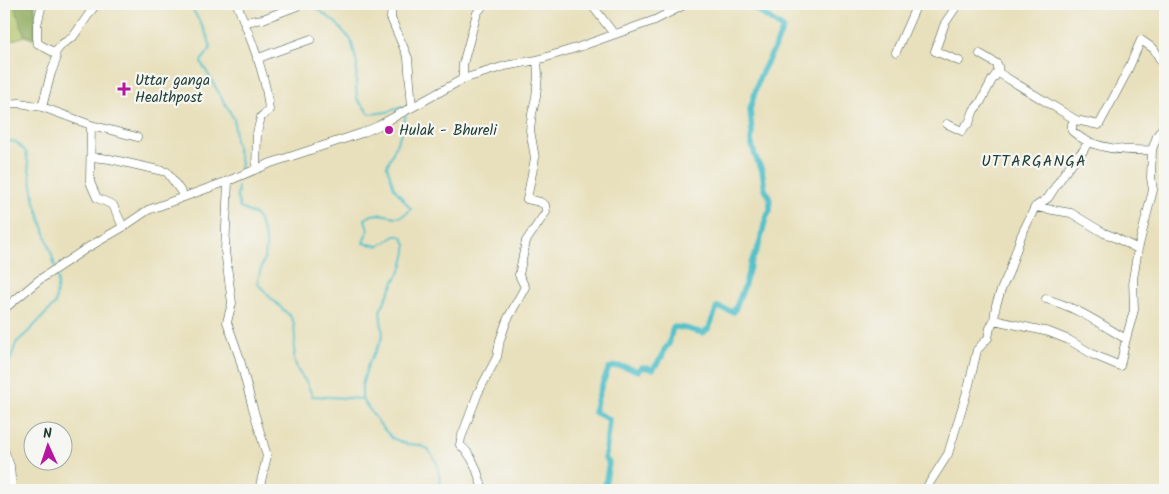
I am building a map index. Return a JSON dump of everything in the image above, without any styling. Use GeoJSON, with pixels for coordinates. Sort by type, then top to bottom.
{"type":"FeatureCollection","features":[{"type":"Feature","properties":{"kind":"street"},"geometry":{"type":"LineString","coordinates":[[42,4],[37,25],[38,43],[55,53]]}},
{"type":"Feature","properties":{"kind":"street"},"geometry":{"type":"LineString","coordinates":[[42,108],[56,60],[55,53],[62,44],[73,37],[96,4]]}},
{"type":"Feature","properties":{"kind":"street"},"geometry":{"type":"LineString","coordinates":[[237,4],[257,59],[267,94],[269,110],[261,117],[257,133],[256,169]]}},
{"type":"Feature","properties":{"kind":"street"},"geometry":{"type":"LineString","coordinates":[[392,4],[390,18],[408,58],[412,108]]}},
{"type":"Feature","properties":{"kind":"street"},"geometry":{"type":"LineString","coordinates":[[463,79],[463,64],[470,38],[477,13],[484,4]]}},
{"type":"Feature","properties":{"kind":"street"},"geometry":{"type":"LineString","coordinates":[[591,4],[614,34]]}},
{"type":"Feature","properties":{"kind":"street"},"geometry":{"type":"LineString","coordinates":[[4,309],[49,273],[148,210],[256,169],[362,133],[412,108],[463,79],[505,66],[537,60],[655,20],[686,4]]}},
{"type":"Feature","properties":{"kind":"street"},"geometry":{"type":"LineString","coordinates":[[896,52],[916,4]]}},
{"type":"Feature","properties":{"kind":"street"},"geometry":{"type":"LineString","coordinates":[[958,4],[945,23],[935,51],[959,62]]}},
{"type":"Feature","properties":{"kind":"street"},"geometry":{"type":"LineString","coordinates":[[244,22],[263,19],[297,6]]}},
{"type":"Feature","properties":{"kind":"street"},"geometry":{"type":"LineString","coordinates":[[257,59],[274,51],[312,39]]}},
{"type":"Feature","properties":{"kind":"street"},"geometry":{"type":"LineString","coordinates":[[998,72],[1076,120],[1099,125],[1126,74],[1141,40],[1154,49],[1165,68]]}},
{"type":"Feature","properties":{"kind":"street"},"geometry":{"type":"LineString","coordinates":[[946,124],[962,131],[969,123],[974,110],[998,72],[997,64],[980,54]]}},
{"type":"Feature","properties":{"kind":"street"},"geometry":{"type":"LineString","coordinates":[[483,490],[478,473],[468,452],[460,445],[478,393],[497,357],[500,340],[508,320],[525,287],[519,274],[526,241],[546,212],[545,205],[527,199],[535,158],[530,130],[536,98],[537,60]]}},
{"type":"Feature","properties":{"kind":"street"},"geometry":{"type":"LineString","coordinates":[[4,104],[20,102],[91,125],[136,137]]}},
{"type":"Feature","properties":{"kind":"street"},"geometry":{"type":"LineString","coordinates":[[1076,120],[1072,124],[1072,131],[1088,142],[1125,150],[1152,150]]}},
{"type":"Feature","properties":{"kind":"street"},"geometry":{"type":"LineString","coordinates":[[994,320],[1049,332],[1120,366],[1134,310],[1133,279],[1138,249],[1153,190],[1151,178],[1152,150],[1157,136],[1165,124]]}},
{"type":"Feature","properties":{"kind":"street"},"geometry":{"type":"LineString","coordinates":[[91,125],[90,182],[97,198],[112,206],[123,227]]}},
{"type":"Feature","properties":{"kind":"street"},"geometry":{"type":"LineString","coordinates":[[926,490],[948,454],[969,386],[977,350],[988,338],[994,320],[996,305],[1021,236],[1035,207],[1048,198],[1062,175],[1074,159],[1083,151],[1088,142]]}},
{"type":"Feature","properties":{"kind":"street"},"geometry":{"type":"LineString","coordinates":[[91,157],[110,159],[167,172],[184,196]]}},
{"type":"Feature","properties":{"kind":"street"},"geometry":{"type":"LineString","coordinates":[[231,179],[225,251],[232,303],[227,322],[239,356],[267,456],[259,490]]}},
{"type":"Feature","properties":{"kind":"street"},"geometry":{"type":"LineString","coordinates":[[1035,207],[1071,213],[1104,234],[1138,249]]}},
{"type":"Feature","properties":{"kind":"street"},"geometry":{"type":"LineString","coordinates":[[1046,299],[1077,310],[1126,339]]}},
{"type":"Feature","properties":{"kind":"street"},"geometry":{"type":"LineString","coordinates":[[4,450],[10,466],[12,490]]}},
{"type":"Feature","properties":{"kind":"green space"},"geometry":{"type":"Polygon","coordinates":[[[4,4],[14,4],[25,36],[4,43],[4,4]]]}},
{"type":"Feature","properties":{"kind":"green space"},"geometry":{"type":"Polygon","coordinates":[[[14,4],[35,5],[37,41],[25,36],[14,4]]]}},
{"type":"Feature","properties":{"kind":"waterway"},"geometry":{"type":"LineString","coordinates":[[4,20],[10,4]]}},
{"type":"Feature","properties":{"kind":"waterway"},"geometry":{"type":"LineString","coordinates":[[190,4],[206,33],[210,45],[209,51],[201,62],[234,119],[235,140],[241,163],[240,170]]}},
{"type":"Feature","properties":{"kind":"waterway"},"geometry":{"type":"LineString","coordinates":[[312,4],[335,22],[351,40],[357,64],[357,99],[370,114],[403,108]]}},
{"type":"Feature","properties":{"kind":"waterway"},"geometry":{"type":"LineString","coordinates":[[604,490],[609,463],[605,458],[609,419],[594,412],[609,368],[620,366],[638,371],[641,367],[653,369],[669,344],[673,327],[703,333],[709,328],[717,307],[734,312],[770,210],[770,201],[765,190],[762,170],[755,156],[751,141],[750,109],[760,76],[783,28],[749,5]]}},
{"type":"Feature","properties":{"kind":"waterway"},"geometry":{"type":"LineString","coordinates":[[406,114],[402,131],[387,166],[394,188],[411,209],[401,216],[377,214],[365,219],[368,230],[363,243],[379,246],[395,236],[400,236],[406,245],[406,252],[402,268],[380,311],[383,335],[368,364],[362,385],[362,399],[392,438],[428,449],[437,463],[441,485],[444,490]]}},
{"type":"Feature","properties":{"kind":"waterway"},"geometry":{"type":"LineString","coordinates":[[4,140],[16,142],[26,152],[35,202],[55,267]]}},
{"type":"Feature","properties":{"kind":"waterway"},"geometry":{"type":"LineString","coordinates":[[238,187],[237,197],[240,208],[256,215],[266,241],[258,284],[291,317],[294,323],[294,359],[298,371],[307,383],[312,396],[362,399]]}},
{"type":"Feature","properties":{"kind":"waterway"},"geometry":{"type":"LineString","coordinates":[[4,387],[7,370],[16,343],[55,304],[58,281],[56,272]]}},
{"type":"Feature","properties":{"kind":"waterway"},"geometry":{"type":"LineString","coordinates":[[5,462],[8,490]]}},
{"type":"Feature","properties":{"kind":"place","name":"Uttar ganga Healthpost"},"geometry":{"type":"Point","coordinates":[124,89]}},
{"type":"Feature","properties":{"kind":"place","name":"Hulak - Bhureli"},"geometry":{"type":"Point","coordinates":[389,130]}},
{"type":"Feature","properties":{"kind":"district","name":"UTTARGANGA"},"geometry":{"type":"Point","coordinates":[1034,160]}}]}
